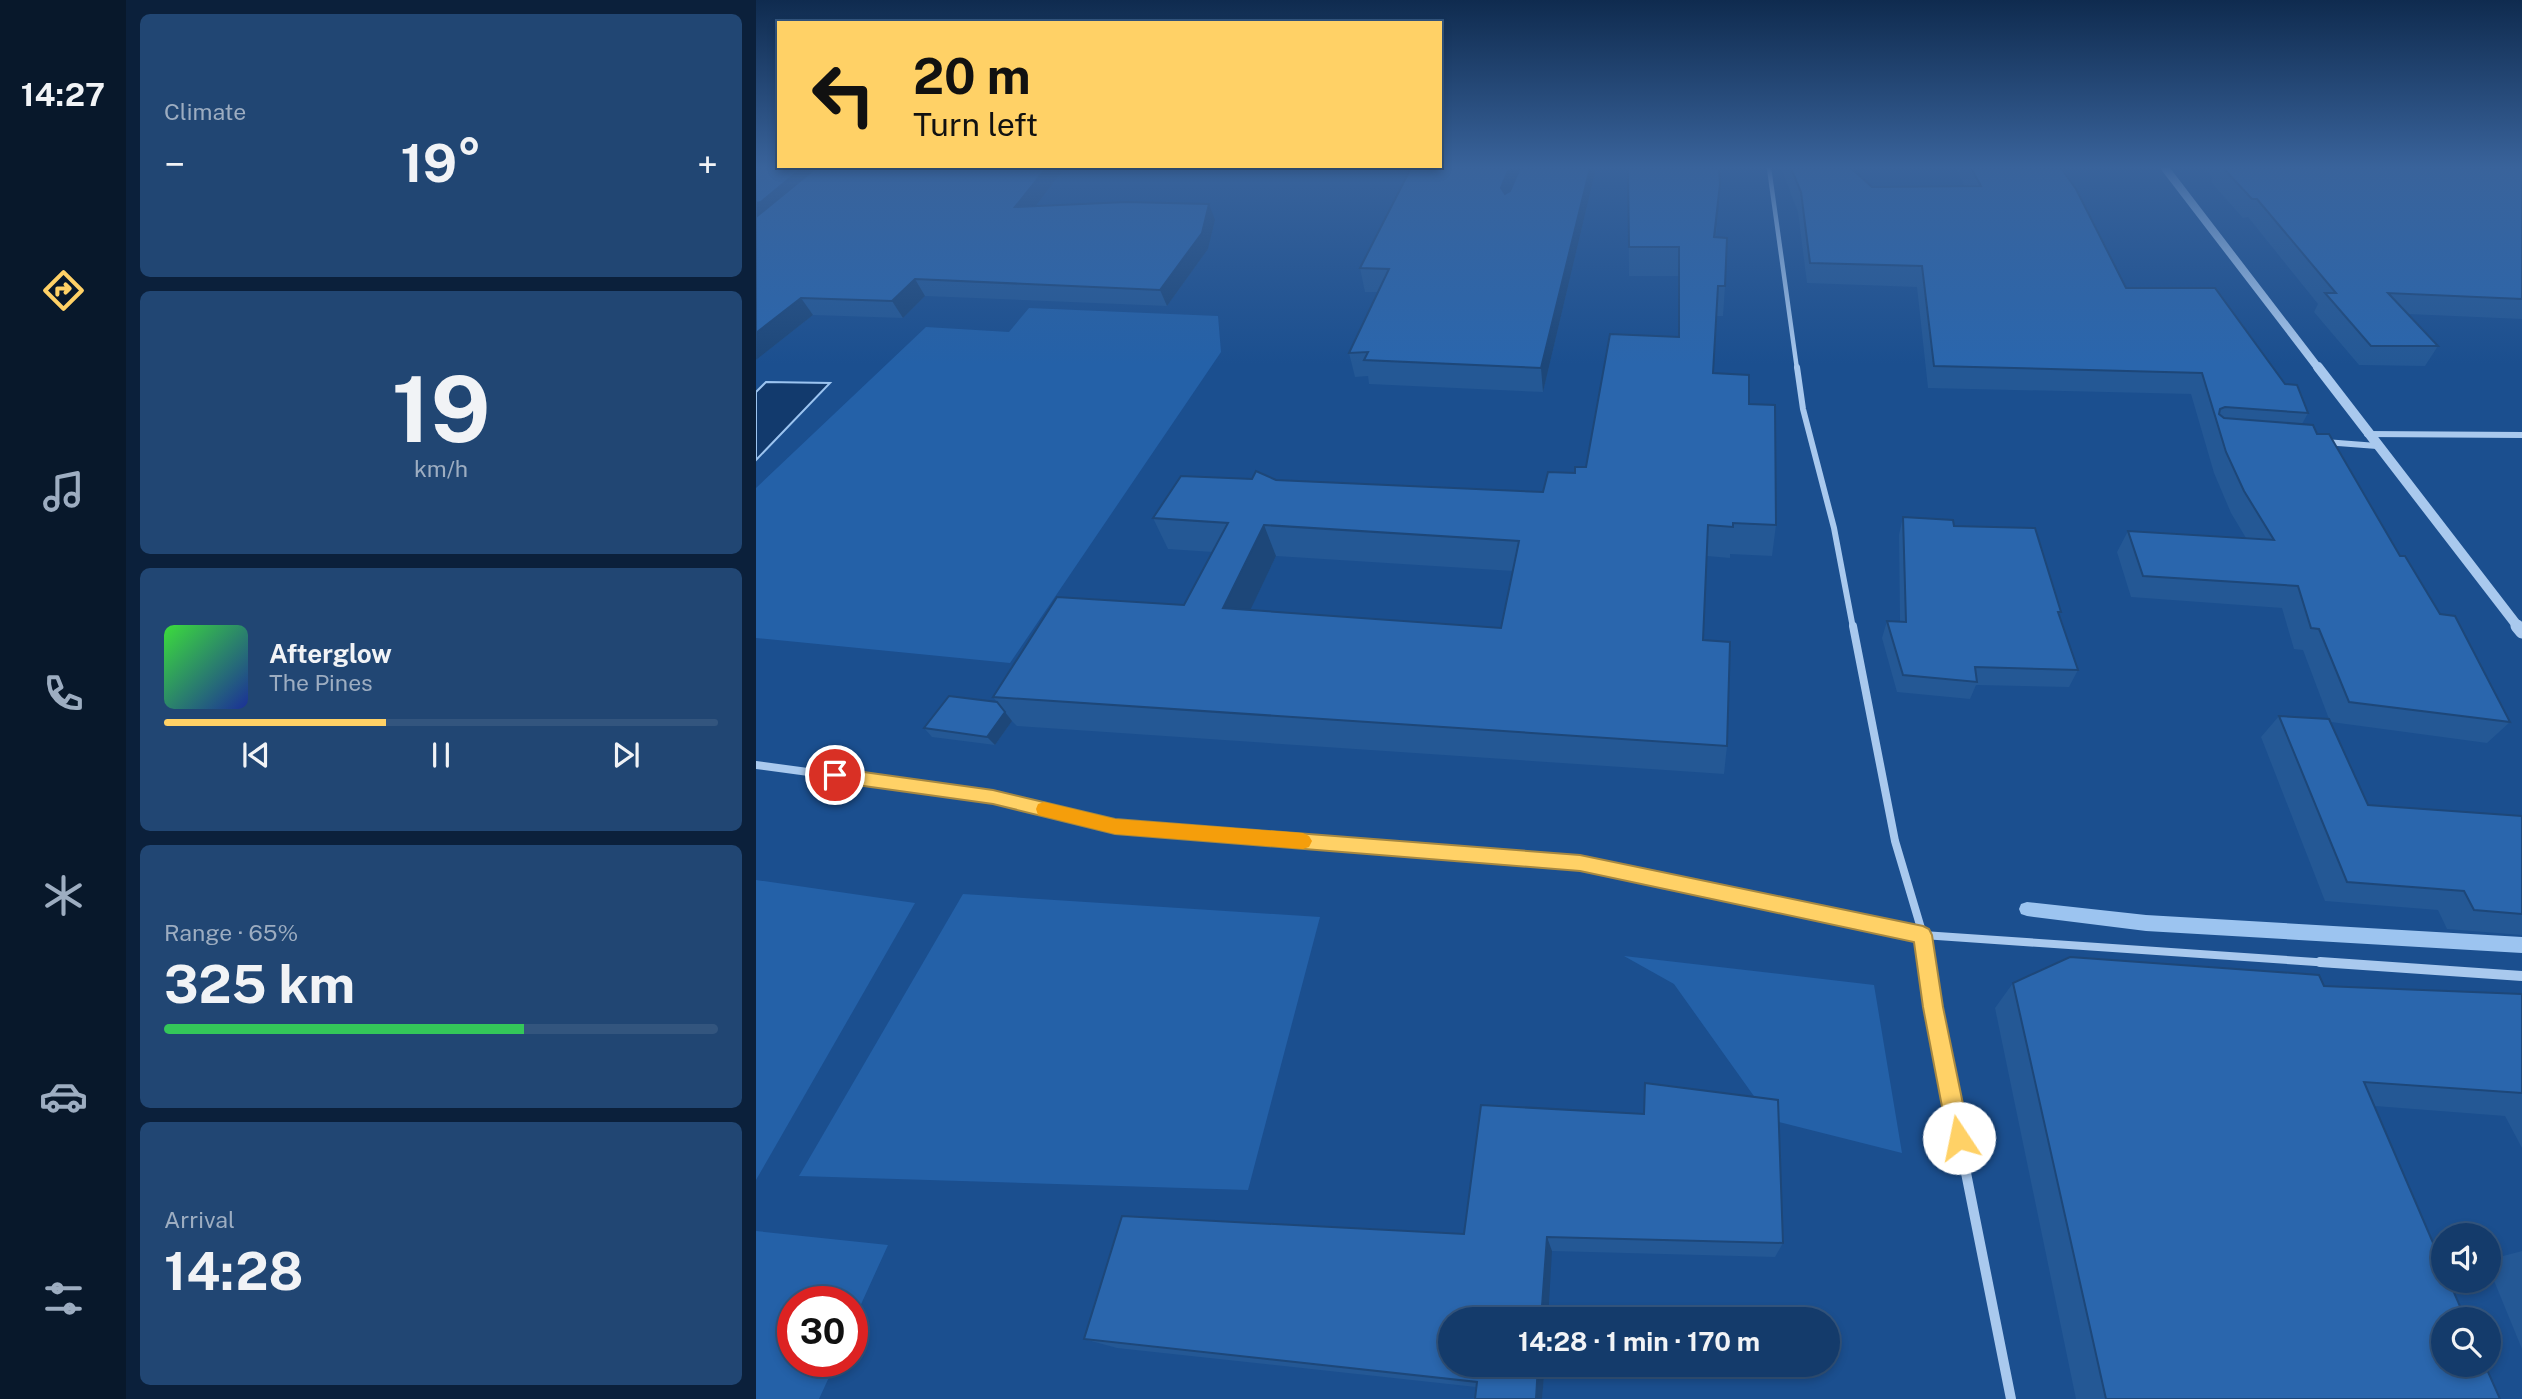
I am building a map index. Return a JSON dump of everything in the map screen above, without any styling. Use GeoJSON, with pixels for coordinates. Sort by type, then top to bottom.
{"type":"FeatureCollection","features":[{"type":"Feature","properties":{"kind":"street"},"geometry":{"type":"LineString","coordinates":[[1778,233],[1803,409],[1834,528],[1895,841],[1923,935],[1933,1007],[2011,1399]]}},
{"type":"Feature","properties":{"kind":"street"},"geometry":{"type":"LineString","coordinates":[[2215,233],[2376,446],[2522,632]]}},
{"type":"Feature","properties":{"kind":"street"},"geometry":{"type":"LineString","coordinates":[[2367,433],[2522,435]]}},
{"type":"Feature","properties":{"kind":"street"},"geometry":{"type":"LineString","coordinates":[[2322,442],[2376,446]]}},
{"type":"Feature","properties":{"kind":"street"},"geometry":{"type":"LineString","coordinates":[[756,765],[993,797],[1115,826],[1580,863],[1923,935],[2522,976]]}},
{"type":"Feature","properties":{"kind":"shaded area"},"geometry":{"type":"Polygon","coordinates":[[[1029,308],[1218,316],[1221,352],[1010,663],[756,638],[756,488],[926,327],[1009,332],[1029,308]]]}},
{"type":"Feature","properties":{"kind":"shaded area"},"geometry":{"type":"Polygon","coordinates":[[[766,382],[830,383],[756,460],[756,392],[766,382]]]}},
{"type":"Feature","properties":{"kind":"shaded area"},"geometry":{"type":"Polygon","coordinates":[[[756,880],[915,903],[756,1180],[756,880]]]}},
{"type":"Feature","properties":{"kind":"shaded area"},"geometry":{"type":"Polygon","coordinates":[[[963,894],[1320,917],[1248,1190],[799,1176],[963,894]]]}},
{"type":"Feature","properties":{"kind":"shaded area"},"geometry":{"type":"Polygon","coordinates":[[[1624,956],[1874,985],[1902,1153],[1771,1120],[1674,984],[1624,956]]]}},
{"type":"Feature","properties":{"kind":"shaded area"},"geometry":{"type":"Polygon","coordinates":[[[756,1231],[888,1245],[868,1289],[868,1286],[777,1286],[777,1377],[829,1377],[819,1399],[756,1399],[756,1231]]]}},
{"type":"Feature","properties":{"kind":"building"},"geometry":{"type":"Polygon","coordinates":[[[756,233],[1202,233],[1160,290],[915,279],[892,301],[801,298],[756,333],[756,233]]]}},
{"type":"Feature","properties":{"kind":"building"},"geometry":{"type":"Polygon","coordinates":[[[1378,233],[1574,233],[1541,368],[1364,360],[1368,352],[1349,353],[1389,269],[1360,268],[1378,233]]]}},
{"type":"Feature","properties":{"kind":"building"},"geometry":{"type":"Polygon","coordinates":[[[1629,233],[1714,233],[1714,237],[1727,238],[1725,286],[1718,286],[1713,373],[1749,375],[1749,404],[1775,405],[1776,525],[1708,525],[1703,640],[1730,642],[1727,746],[993,697],[1057,597],[1184,605],[1228,523],[1153,518],[1181,476],[1252,479],[1256,471],[1276,480],[1543,492],[1548,472],[1575,473],[1575,467],[1586,467],[1610,334],[1679,337],[1679,247],[1629,247],[1629,233]],[[1264,525],[1223,608],[1501,628],[1519,541],[1264,525]]]}},
{"type":"Feature","properties":{"kind":"building"},"geometry":{"type":"Polygon","coordinates":[[[1806,233],[2098,233],[2126,288],[2215,288],[2285,384],[2297,385],[2308,413],[2225,407],[2220,409],[2219,414],[2224,418],[2313,425],[2317,434],[2329,434],[2400,556],[2405,556],[2440,614],[2455,616],[2510,722],[2349,702],[2319,629],[2311,628],[2298,586],[2143,576],[2128,531],[2274,540],[2244,491],[2226,452],[2202,373],[1934,366],[1922,266],[1810,263],[1806,233]]]}},
{"type":"Feature","properties":{"kind":"building"},"geometry":{"type":"Polygon","coordinates":[[[2286,233],[2522,233],[2522,299],[2388,293],[2438,346],[2371,346],[2325,293],[2336,293],[2286,233]]]}},
{"type":"Feature","properties":{"kind":"building"},"geometry":{"type":"Polygon","coordinates":[[[1903,517],[1953,520],[1954,526],[2035,528],[2061,612],[2058,612],[2078,670],[1975,667],[1977,682],[1903,675],[1887,621],[1906,622],[1903,517]]]}},
{"type":"Feature","properties":{"kind":"building"},"geometry":{"type":"Polygon","coordinates":[[[949,696],[997,702],[1005,712],[987,737],[924,728],[949,696]]]}},
{"type":"Feature","properties":{"kind":"building"},"geometry":{"type":"Polygon","coordinates":[[[2279,716],[2329,719],[2368,805],[2522,816],[2522,914],[2474,910],[2464,891],[2347,882],[2279,716]]]}},
{"type":"Feature","properties":{"kind":"building"},"geometry":{"type":"Polygon","coordinates":[[[2070,957],[2319,975],[2324,986],[2522,994],[2522,1093],[2364,1082],[2431,1238],[2431,1293],[2454,1293],[2460,1307],[2431,1307],[2431,1377],[2490,1377],[2500,1399],[2106,1399],[2013,983],[2070,957]]]}},
{"type":"Feature","properties":{"kind":"building"},"geometry":{"type":"Polygon","coordinates":[[[1645,1083],[1778,1100],[1783,1243],[1547,1237],[1542,1307],[1438,1307],[1438,1377],[1537,1377],[1536,1399],[1475,1399],[1477,1382],[1084,1339],[1122,1216],[1464,1234],[1481,1105],[1644,1114],[1645,1083]]]}},
{"type":"Feature","properties":{"kind":"waterway"},"geometry":{"type":"LineString","coordinates":[[2027,909],[2146,923],[2522,945]]}},
{"type":"Feature","properties":{"kind":"slow traffic"},"geometry":{"type":"LineString","coordinates":[[1044,809],[1115,826],[1303,841]]}},
{"type":"Feature","properties":{"kind":"route"},"geometry":{"type":"LineString","coordinates":[[835,775],[993,797],[1115,826],[1580,863],[1923,935],[1933,1007],[1959,1138]]}}]}
